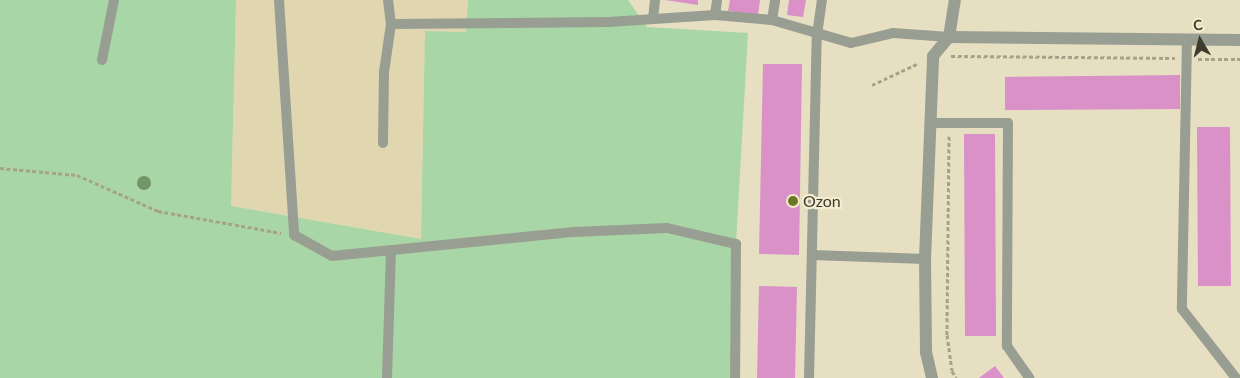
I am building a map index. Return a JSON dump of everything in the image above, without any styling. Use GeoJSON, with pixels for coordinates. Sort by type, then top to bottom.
{"type":"FeatureCollection","features":[{"type":"Feature","properties":{"kind":"street"},"geometry":{"type":"LineString","coordinates":[[932,378],[926,353],[925,258],[933,56],[949,36],[955,0]]}},
{"type":"Feature","properties":{"kind":"street"},"geometry":{"type":"LineString","coordinates":[[949,36],[1240,40]]}},
{"type":"Feature","properties":{"kind":"lane"},"geometry":{"type":"LineString","coordinates":[[102,60],[114,0]]}},
{"type":"Feature","properties":{"kind":"lane"},"geometry":{"type":"LineString","coordinates":[[279,0],[294,235],[332,256],[391,253],[574,232],[667,228],[736,244],[735,378]]}},
{"type":"Feature","properties":{"kind":"lane"},"geometry":{"type":"LineString","coordinates":[[383,143],[384,72],[391,24],[388,0]]}},
{"type":"Feature","properties":{"kind":"lane"},"geometry":{"type":"LineString","coordinates":[[653,19],[655,0]]}},
{"type":"Feature","properties":{"kind":"lane"},"geometry":{"type":"LineString","coordinates":[[715,15],[717,0]]}},
{"type":"Feature","properties":{"kind":"lane"},"geometry":{"type":"LineString","coordinates":[[772,20],[775,0]]}},
{"type":"Feature","properties":{"kind":"lane"},"geometry":{"type":"LineString","coordinates":[[809,378],[817,35],[822,0]]}},
{"type":"Feature","properties":{"kind":"lane"},"geometry":{"type":"LineString","coordinates":[[391,24],[653,19],[715,15],[772,20],[817,35],[852,43],[893,33],[949,36]]}},
{"type":"Feature","properties":{"kind":"lane"},"geometry":{"type":"LineString","coordinates":[[1187,39],[1182,309],[1236,378]]}},
{"type":"Feature","properties":{"kind":"lane"},"geometry":{"type":"LineString","coordinates":[[930,123],[1008,123],[1007,346],[1029,378]]}},
{"type":"Feature","properties":{"kind":"lane"},"geometry":{"type":"LineString","coordinates":[[387,378],[391,253]]}},
{"type":"Feature","properties":{"kind":"lane"},"geometry":{"type":"LineString","coordinates":[[812,256],[925,258]]}},
{"type":"Feature","properties":{"kind":"path"},"geometry":{"type":"LineString","coordinates":[[872,85],[933,56],[1240,59]]}},
{"type":"Feature","properties":{"kind":"path"},"geometry":{"type":"LineString","coordinates":[[949,123],[947,335],[952,371],[956,378]]}},
{"type":"Feature","properties":{"kind":"path"},"geometry":{"type":"LineString","coordinates":[[0,168],[77,175],[158,211],[294,235]]}},
{"type":"Feature","properties":{"kind":"shaded area"},"geometry":{"type":"Polygon","coordinates":[[[236,0],[468,0],[466,32],[425,31],[421,239],[231,206],[236,0]]]}},
{"type":"Feature","properties":{"kind":"green space"},"geometry":{"type":"Polygon","coordinates":[[[0,0],[236,0],[231,206],[421,239],[425,31],[466,32],[468,0],[628,0],[647,27],[748,33],[736,244],[735,378],[0,378],[0,0]]]}},
{"type":"Feature","properties":{"kind":"building"},"geometry":{"type":"Polygon","coordinates":[[[665,0],[698,0],[698,5],[665,0]]]}},
{"type":"Feature","properties":{"kind":"building"},"geometry":{"type":"Polygon","coordinates":[[[730,0],[760,0],[758,15],[728,11],[730,0]]]}},
{"type":"Feature","properties":{"kind":"building"},"geometry":{"type":"Polygon","coordinates":[[[789,0],[806,0],[803,17],[787,15],[789,0]]]}},
{"type":"Feature","properties":{"kind":"building"},"geometry":{"type":"Polygon","coordinates":[[[763,64],[802,64],[799,255],[759,254],[763,64]]]}},
{"type":"Feature","properties":{"kind":"building"},"geometry":{"type":"Polygon","coordinates":[[[1180,75],[1180,109],[1005,110],[1005,77],[1180,75]]]}},
{"type":"Feature","properties":{"kind":"building"},"geometry":{"type":"Polygon","coordinates":[[[1197,127],[1230,127],[1231,286],[1198,286],[1197,127]]]}},
{"type":"Feature","properties":{"kind":"building"},"geometry":{"type":"Polygon","coordinates":[[[964,134],[995,134],[996,336],[965,336],[964,134]]]}},
{"type":"Feature","properties":{"kind":"building"},"geometry":{"type":"Polygon","coordinates":[[[759,286],[797,287],[795,378],[757,378],[759,286]]]}},
{"type":"Feature","properties":{"kind":"building"},"geometry":{"type":"Polygon","coordinates":[[[995,366],[1004,378],[979,378],[995,366]]]}},
{"type":"Feature","properties":{"kind":"place","name":"Ozon"},"geometry":{"type":"Point","coordinates":[793,201]}}]}
